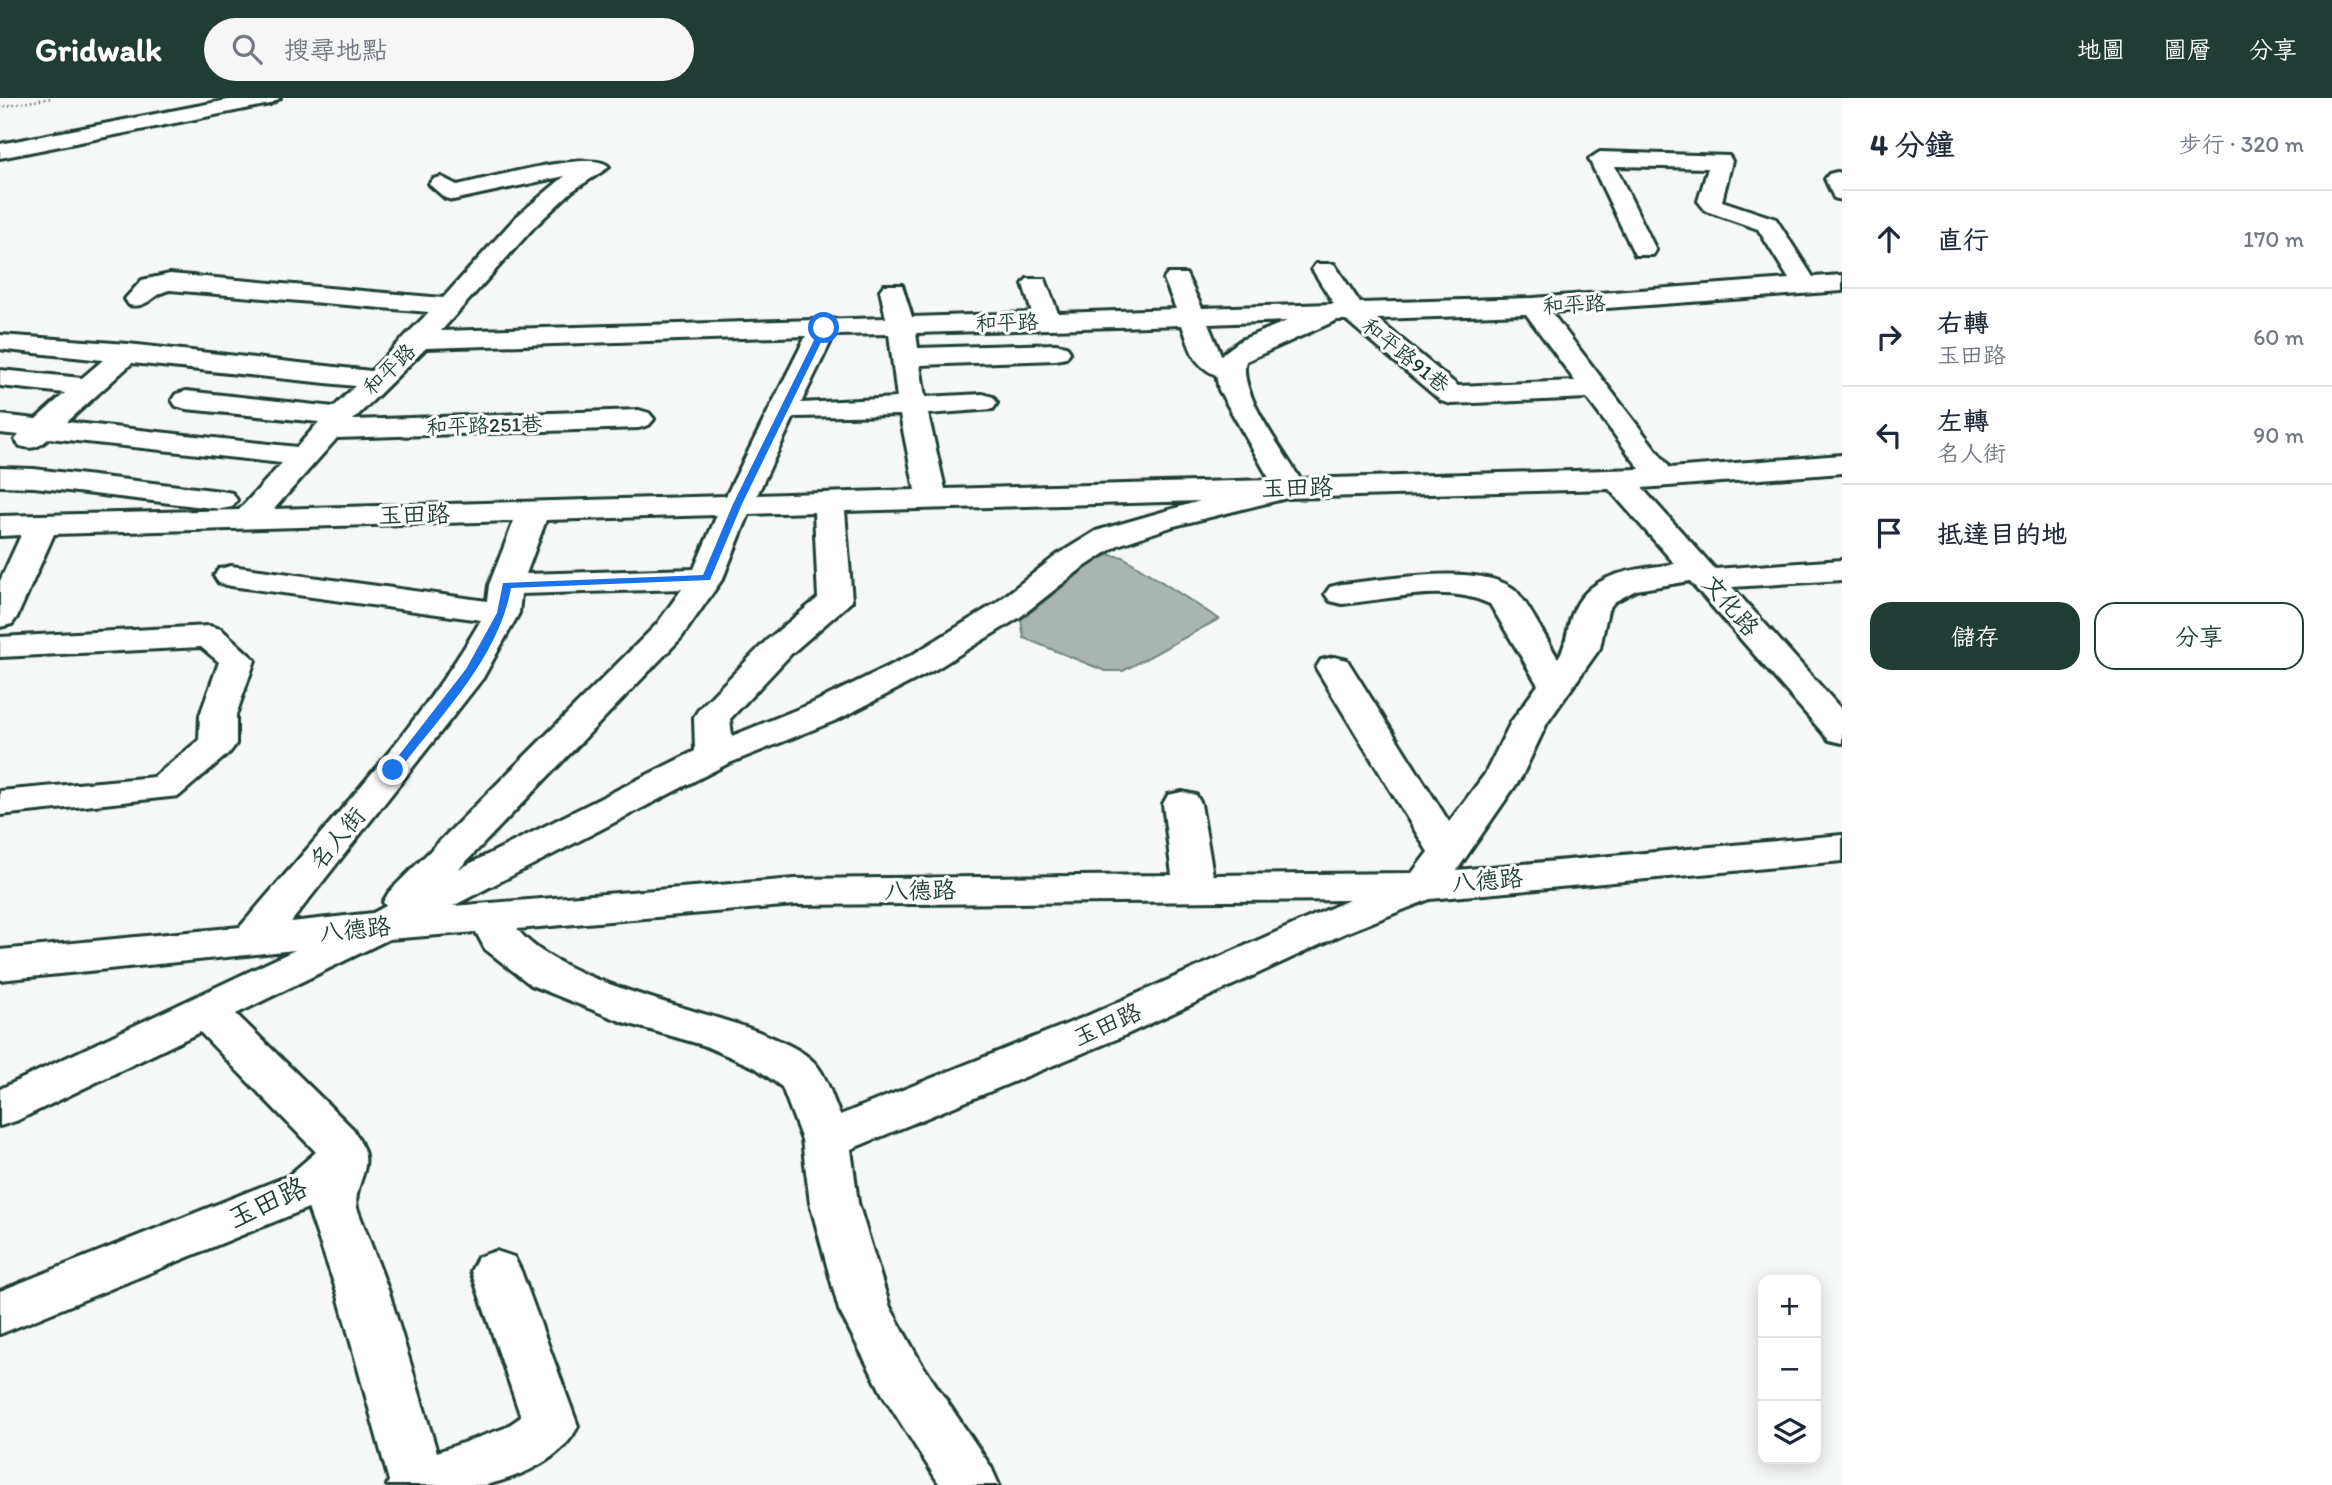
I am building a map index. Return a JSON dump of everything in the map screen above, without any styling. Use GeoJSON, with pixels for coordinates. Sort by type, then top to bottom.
{"type":"FeatureCollection","features":[{"type":"Feature","properties":{"kind":"street"},"geometry":{"type":"LineString","coordinates":[[0,151],[270,98]]}},
{"type":"Feature","properties":{"kind":"street"},"geometry":{"type":"LineString","coordinates":[[1644,250],[1600,159],[1721,161],[1710,201],[1714,206],[1767,225],[1805,285]]}},
{"type":"Feature","properties":{"kind":"street"},"geometry":{"type":"LineString","coordinates":[[419,340],[447,306],[550,198],[598,167],[576,167],[453,193],[441,184]]}},
{"type":"Feature","properties":{"kind":"street","name":"和平路91巷"},"geometry":{"type":"LineString","coordinates":[[1325,269],[1344,311],[1451,395],[1595,389]]}},
{"type":"Feature","properties":{"kind":"street"},"geometry":{"type":"LineString","coordinates":[[1177,279],[1210,362],[1229,371]]}},
{"type":"Feature","properties":{"kind":"street"},"geometry":{"type":"LineString","coordinates":[[138,299],[151,285],[170,282],[447,306]]}},
{"type":"Feature","properties":{"kind":"street"},"geometry":{"type":"LineString","coordinates":[[1036,284],[1047,321]]}},
{"type":"Feature","properties":{"kind":"street","name":"和平路"},"geometry":{"type":"LineString","coordinates":[[254,512],[335,423],[419,340],[1533,306],[1842,284]]}},
{"type":"Feature","properties":{"kind":"street"},"geometry":{"type":"LineString","coordinates":[[893,290],[901,325],[912,406],[932,499]]}},
{"type":"Feature","properties":{"kind":"street"},"geometry":{"type":"LineString","coordinates":[[1533,306],[1662,478]]}},
{"type":"Feature","properties":{"kind":"street"},"geometry":{"type":"LineString","coordinates":[[0,1109],[381,926],[714,756],[826,711],[924,662],[1008,610],[1069,562],[1107,538],[1163,519],[1290,488],[1233,390],[1229,371],[1233,357],[1251,346],[1344,311]]}},
{"type":"Feature","properties":{"kind":"street"},"geometry":{"type":"LineString","coordinates":[[381,926],[669,631],[706,578],[737,504],[824,328]]}},
{"type":"Feature","properties":{"kind":"street"},"geometry":{"type":"LineString","coordinates":[[6,342],[128,352],[377,380]]}},
{"type":"Feature","properties":{"kind":"street"},"geometry":{"type":"LineString","coordinates":[[0,468],[86,387],[128,352]]}},
{"type":"Feature","properties":{"kind":"street"},"geometry":{"type":"LineString","coordinates":[[905,357],[1056,352]]}},
{"type":"Feature","properties":{"kind":"street"},"geometry":{"type":"LineString","coordinates":[[0,378],[86,387]]}},
{"type":"Feature","properties":{"kind":"street","name":"和平路251巷"},"geometry":{"type":"LineString","coordinates":[[186,400],[335,423],[639,419]]}},
{"type":"Feature","properties":{"kind":"street"},"geometry":{"type":"LineString","coordinates":[[803,411],[982,403]]}},
{"type":"Feature","properties":{"kind":"street"},"geometry":{"type":"LineString","coordinates":[[0,424],[305,457]]}},
{"type":"Feature","properties":{"kind":"street","name":"玉田路"},"geometry":{"type":"LineString","coordinates":[[0,526],[254,512],[533,511],[1617,480],[1842,464]]}},
{"type":"Feature","properties":{"kind":"street"},"geometry":{"type":"LineString","coordinates":[[0,477],[34,478],[254,512]]}},
{"type":"Feature","properties":{"kind":"street","name":"文化路"},"geometry":{"type":"LineString","coordinates":[[1617,480],[1705,574],[1842,732]]}},
{"type":"Feature","properties":{"kind":"street"},"geometry":{"type":"LineString","coordinates":[[714,756],[712,717],[779,647],[835,601],[829,502]]}},
{"type":"Feature","properties":{"kind":"street","name":"名人街"},"geometry":{"type":"LineString","coordinates":[[252,941],[393,770],[470,670],[504,599],[533,511]]}},
{"type":"Feature","properties":{"kind":"street"},"geometry":{"type":"LineString","coordinates":[[0,617],[42,525]]}},
{"type":"Feature","properties":{"kind":"street"},"geometry":{"type":"LineString","coordinates":[[1436,869],[1503,776],[1529,722],[1583,648],[1591,609],[1602,595],[1627,580],[1705,574],[1842,570]]}},
{"type":"Feature","properties":{"kind":"street"},"geometry":{"type":"LineString","coordinates":[[231,576],[504,599],[706,578]]}},
{"type":"Feature","properties":{"kind":"street"},"geometry":{"type":"LineString","coordinates":[[1342,594],[1459,585],[1493,590],[1503,597],[1556,685]]}},
{"type":"Feature","properties":{"kind":"street"},"geometry":{"type":"LineString","coordinates":[[0,647],[209,636],[237,660],[218,715],[217,744],[165,788],[0,803]]}},
{"type":"Feature","properties":{"kind":"street","name":"八德路"},"geometry":{"type":"LineString","coordinates":[[1334,668],[1436,869]]}},
{"type":"Feature","properties":{"kind":"street"},"geometry":{"type":"LineString","coordinates":[[1182,804],[1194,887]]}},
{"type":"Feature","properties":{"kind":"street","name":"八德路"},"geometry":{"type":"LineString","coordinates":[[0,965],[381,926],[492,919],[795,892],[1194,887],[1436,869],[1842,849]]}},
{"type":"Feature","properties":{"kind":"street","name":"玉田路"},"geometry":{"type":"LineString","coordinates":[[826,1140],[1103,1027],[1330,923],[1436,869]]}},
{"type":"Feature","properties":{"kind":"street"},"geometry":{"type":"LineString","coordinates":[[492,919],[500,939],[546,974],[639,1011],[718,1033],[772,1056],[801,1077],[826,1140],[834,1203],[865,1310],[902,1379],[971,1485]]}},
{"type":"Feature","properties":{"kind":"street"},"geometry":{"type":"LineString","coordinates":[[206,1011],[336,1142],[342,1158],[330,1195],[332,1208],[363,1292],[417,1484],[524,1446],[551,1426],[496,1271]]}},
{"type":"Feature","properties":{"kind":"street","name":"玉田路"},"geometry":{"type":"LineString","coordinates":[[0,1313],[305,1189],[342,1158]]}},
{"type":"Feature","properties":{"kind":"path"},"geometry":{"type":"LineString","coordinates":[[0,107],[51,98]]}},
{"type":"Feature","properties":{"kind":"shaded area"},"geometry":{"type":"Polygon","coordinates":[[[1111,555],[1123,557],[1219,619],[1123,671],[1105,671],[1024,638],[1021,620],[1099,558],[1111,555]]]}},
{"type":"Feature","properties":{"kind":"route"},"geometry":{"type":"LineString","coordinates":[[393,770],[470,670],[502,613],[506,585],[706,578],[737,504],[824,328]]}}]}
